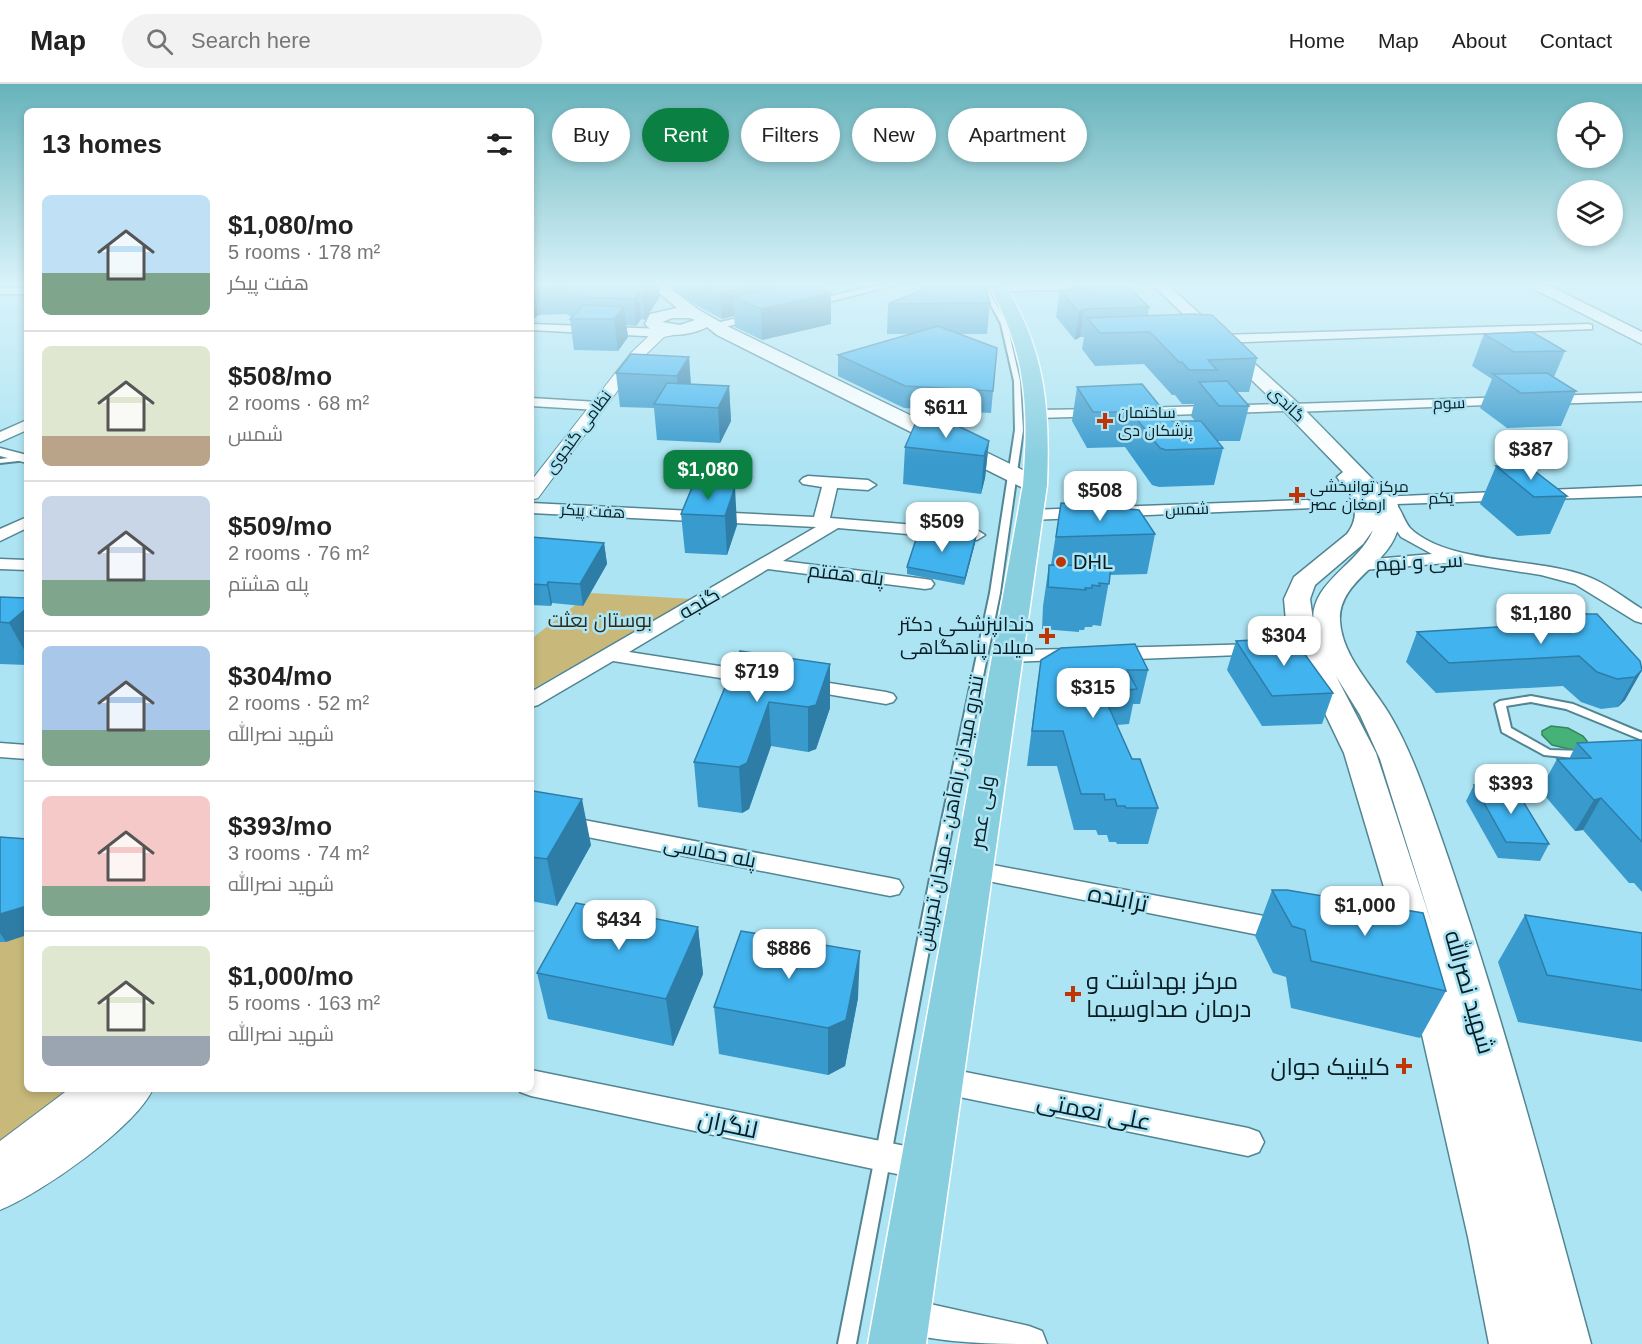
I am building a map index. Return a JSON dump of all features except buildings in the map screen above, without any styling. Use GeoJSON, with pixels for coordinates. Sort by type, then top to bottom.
{"type":"FeatureCollection","features":[{"type":"Feature","properties":{"kind":"main road"},"geometry":{"type":"LineString","coordinates":[[741,345],[1026,492]]}},
{"type":"Feature","properties":{"kind":"main road","name":"ولی عصر"},"geometry":{"type":"LineString","coordinates":[[900,1330],[1008,656],[1026,492],[1038,437],[1026,345]]}},
{"type":"Feature","properties":{"kind":"main road","name":"گاندی"},"geometry":{"type":"LineString","coordinates":[[1213,345],[1285,408],[1378,501]]}},
{"type":"Feature","properties":{"kind":"main road","name":"شهید نصرالله"},"geometry":{"type":"LineString","coordinates":[[1515,1344],[1492,1236],[1422,951],[1360,753],[1309,651],[1299,621],[1297,599],[1303,582],[1355,538],[1364,527],[1367,511],[1378,501],[1387,524],[1383,538],[1363,565],[1330,596],[1326,615],[1331,639],[1337,654],[1376,717],[1406,786],[1454,936],[1565,1344]]}},
{"type":"Feature","properties":{"kind":"street","name":"نظامی گنجوی"},"geometry":{"type":"LineString","coordinates":[[534,490],[591,405],[638,345]]}},
{"type":"Feature","properties":{"kind":"street","name":"نظامی گنجوی"},"geometry":{"type":"LineString","coordinates":[[534,470],[647,345]]}},
{"type":"Feature","properties":{"kind":"street"},"geometry":{"type":"LineString","coordinates":[[636,356],[655,356]]}},
{"type":"Feature","properties":{"kind":"street","name":"سوم"},"geometry":{"type":"LineString","coordinates":[[1036,414],[1642,397]]}},
{"type":"Feature","properties":{"kind":"street"},"geometry":{"type":"LineString","coordinates":[[534,402],[591,405]]}},
{"type":"Feature","properties":{"kind":"street"},"geometry":{"type":"LineString","coordinates":[[0,438],[24,426]]}},
{"type":"Feature","properties":{"kind":"street"},"geometry":{"type":"LineString","coordinates":[[0,452],[24,458]]}},
{"type":"Feature","properties":{"kind":"street"},"geometry":{"type":"LineString","coordinates":[[808,482],[868,485]]}},
{"type":"Feature","properties":{"kind":"street"},"geometry":{"type":"LineString","coordinates":[[828,523],[831,483]]}},
{"type":"Feature","properties":{"kind":"street","name":"یکم"},"geometry":{"type":"LineString","coordinates":[[1378,501],[1642,491]]}},
{"type":"Feature","properties":{"kind":"street","name":"شمس"},"geometry":{"type":"LineString","coordinates":[[1026,492],[1307,505]]}},
{"type":"Feature","properties":{"kind":"street"},"geometry":{"type":"LineString","coordinates":[[1378,501],[1395,511],[1399,524],[1407,534],[1424,544],[1458,557]]}},
{"type":"Feature","properties":{"kind":"street","name":"هفت پیکر"},"geometry":{"type":"LineString","coordinates":[[534,508],[828,523],[977,535]]}},
{"type":"Feature","properties":{"kind":"street","name":"گنجه"},"geometry":{"type":"LineString","coordinates":[[534,699],[767,564],[828,523]]}},
{"type":"Feature","properties":{"kind":"street"},"geometry":{"type":"LineString","coordinates":[[0,536],[24,524]]}},
{"type":"Feature","properties":{"kind":"street","name":"سی و نهم"},"geometry":{"type":"LineString","coordinates":[[1363,565],[1458,557],[1573,577],[1642,617]]}},
{"type":"Feature","properties":{"kind":"street"},"geometry":{"type":"LineString","coordinates":[[0,564],[24,566]]}},
{"type":"Feature","properties":{"kind":"street","name":"پله هفتم"},"geometry":{"type":"LineString","coordinates":[[767,564],[925,584]]}},
{"type":"Feature","properties":{"kind":"street"},"geometry":{"type":"LineString","coordinates":[[1008,656],[1259,650]]}},
{"type":"Feature","properties":{"kind":"street"},"geometry":{"type":"LineString","coordinates":[[610,655],[886,698]]}},
{"type":"Feature","properties":{"kind":"street"},"geometry":{"type":"LineString","coordinates":[[0,750],[24,752]]}},
{"type":"Feature","properties":{"kind":"street","name":"پله حماسی"},"geometry":{"type":"LineString","coordinates":[[534,819],[890,887]]}},
{"type":"Feature","properties":{"kind":"street","name":"ترابنده"},"geometry":{"type":"LineString","coordinates":[[972,870],[1264,926]]}},
{"type":"Feature","properties":{"kind":"street","name":"علی نعمتی"},"geometry":{"type":"LineString","coordinates":[[940,1080],[1248,1142]]}},
{"type":"Feature","properties":{"kind":"street","name":"لنگران"},"geometry":{"type":"LineString","coordinates":[[534,1084],[925,1165]]}},
{"type":"Feature","properties":{"kind":"street"},"geometry":{"type":"LineString","coordinates":[[0,1164],[51,1127],[92,1092]]}},
{"type":"Feature","properties":{"kind":"street"},"geometry":{"type":"LineString","coordinates":[[0,1191],[72,1143],[132,1092]]}},
{"type":"Feature","properties":{"kind":"street"},"geometry":{"type":"LineString","coordinates":[[900,1330],[1029,1344]]}},
{"type":"Feature","properties":{"kind":"lane","name":"تندرو میدان راه‌آهن - میدان تجریش"},"geometry":{"type":"LineString","coordinates":[[847,1344],[882,1157],[995,593],[1026,492],[1019,430],[1017,381],[1009,345]]}},
{"type":"Feature","properties":{"kind":"lane"},"geometry":{"type":"LineString","coordinates":[[0,461],[24,458]]}},
{"type":"Feature","properties":{"kind":"lane"},"geometry":{"type":"LineString","coordinates":[[1562,599],[1598,631]]}},
{"type":"Feature","properties":{"kind":"lane"},"geometry":{"type":"LineString","coordinates":[[1594,755],[1548,753],[1506,730],[1500,704],[1531,699],[1569,706],[1642,738],[1637,751]]}},
{"type":"Feature","properties":{"kind":"green space","name":"بوستان بعثت"},"geometry":{"type":"Polygon","coordinates":[[[591,593],[692,599],[534,688],[534,637],[591,593]]]}},
{"type":"Feature","properties":{"kind":"green space"},"geometry":{"type":"Polygon","coordinates":[[[0,843],[24,845],[24,1092],[78,1092],[0,1150],[0,843]]]}},
{"type":"Feature","properties":{"kind":"shaded area"},"geometry":{"type":"Polygon","coordinates":[[[1551,726],[1568,728],[1583,736],[1587,741],[1587,746],[1578,751],[1552,745],[1542,735],[1542,731],[1551,726]]]}},
{"type":"Feature","properties":{"kind":"place","name":"ساختمان پزشکان دی"},"geometry":{"type":"Point","coordinates":[1105,421]}},
{"type":"Feature","properties":{"kind":"place","name":"مرکز توانبخشی ارمغان عصر"},"geometry":{"type":"Point","coordinates":[1297,495]}},
{"type":"Feature","properties":{"kind":"place","name":"DHL"},"geometry":{"type":"Point","coordinates":[1061,562]}},
{"type":"Feature","properties":{"kind":"place","name":"دندانپزشکی دکتر میلاد پناهگاهی"},"geometry":{"type":"Point","coordinates":[1047,636]}},
{"type":"Feature","properties":{"kind":"place","name":"مرکز بهداشت و درمان صداوسیما"},"geometry":{"type":"Point","coordinates":[1073,994]}},
{"type":"Feature","properties":{"kind":"place","name":"کلینیک جوان"},"geometry":{"type":"Point","coordinates":[1404,1066]}}]}
